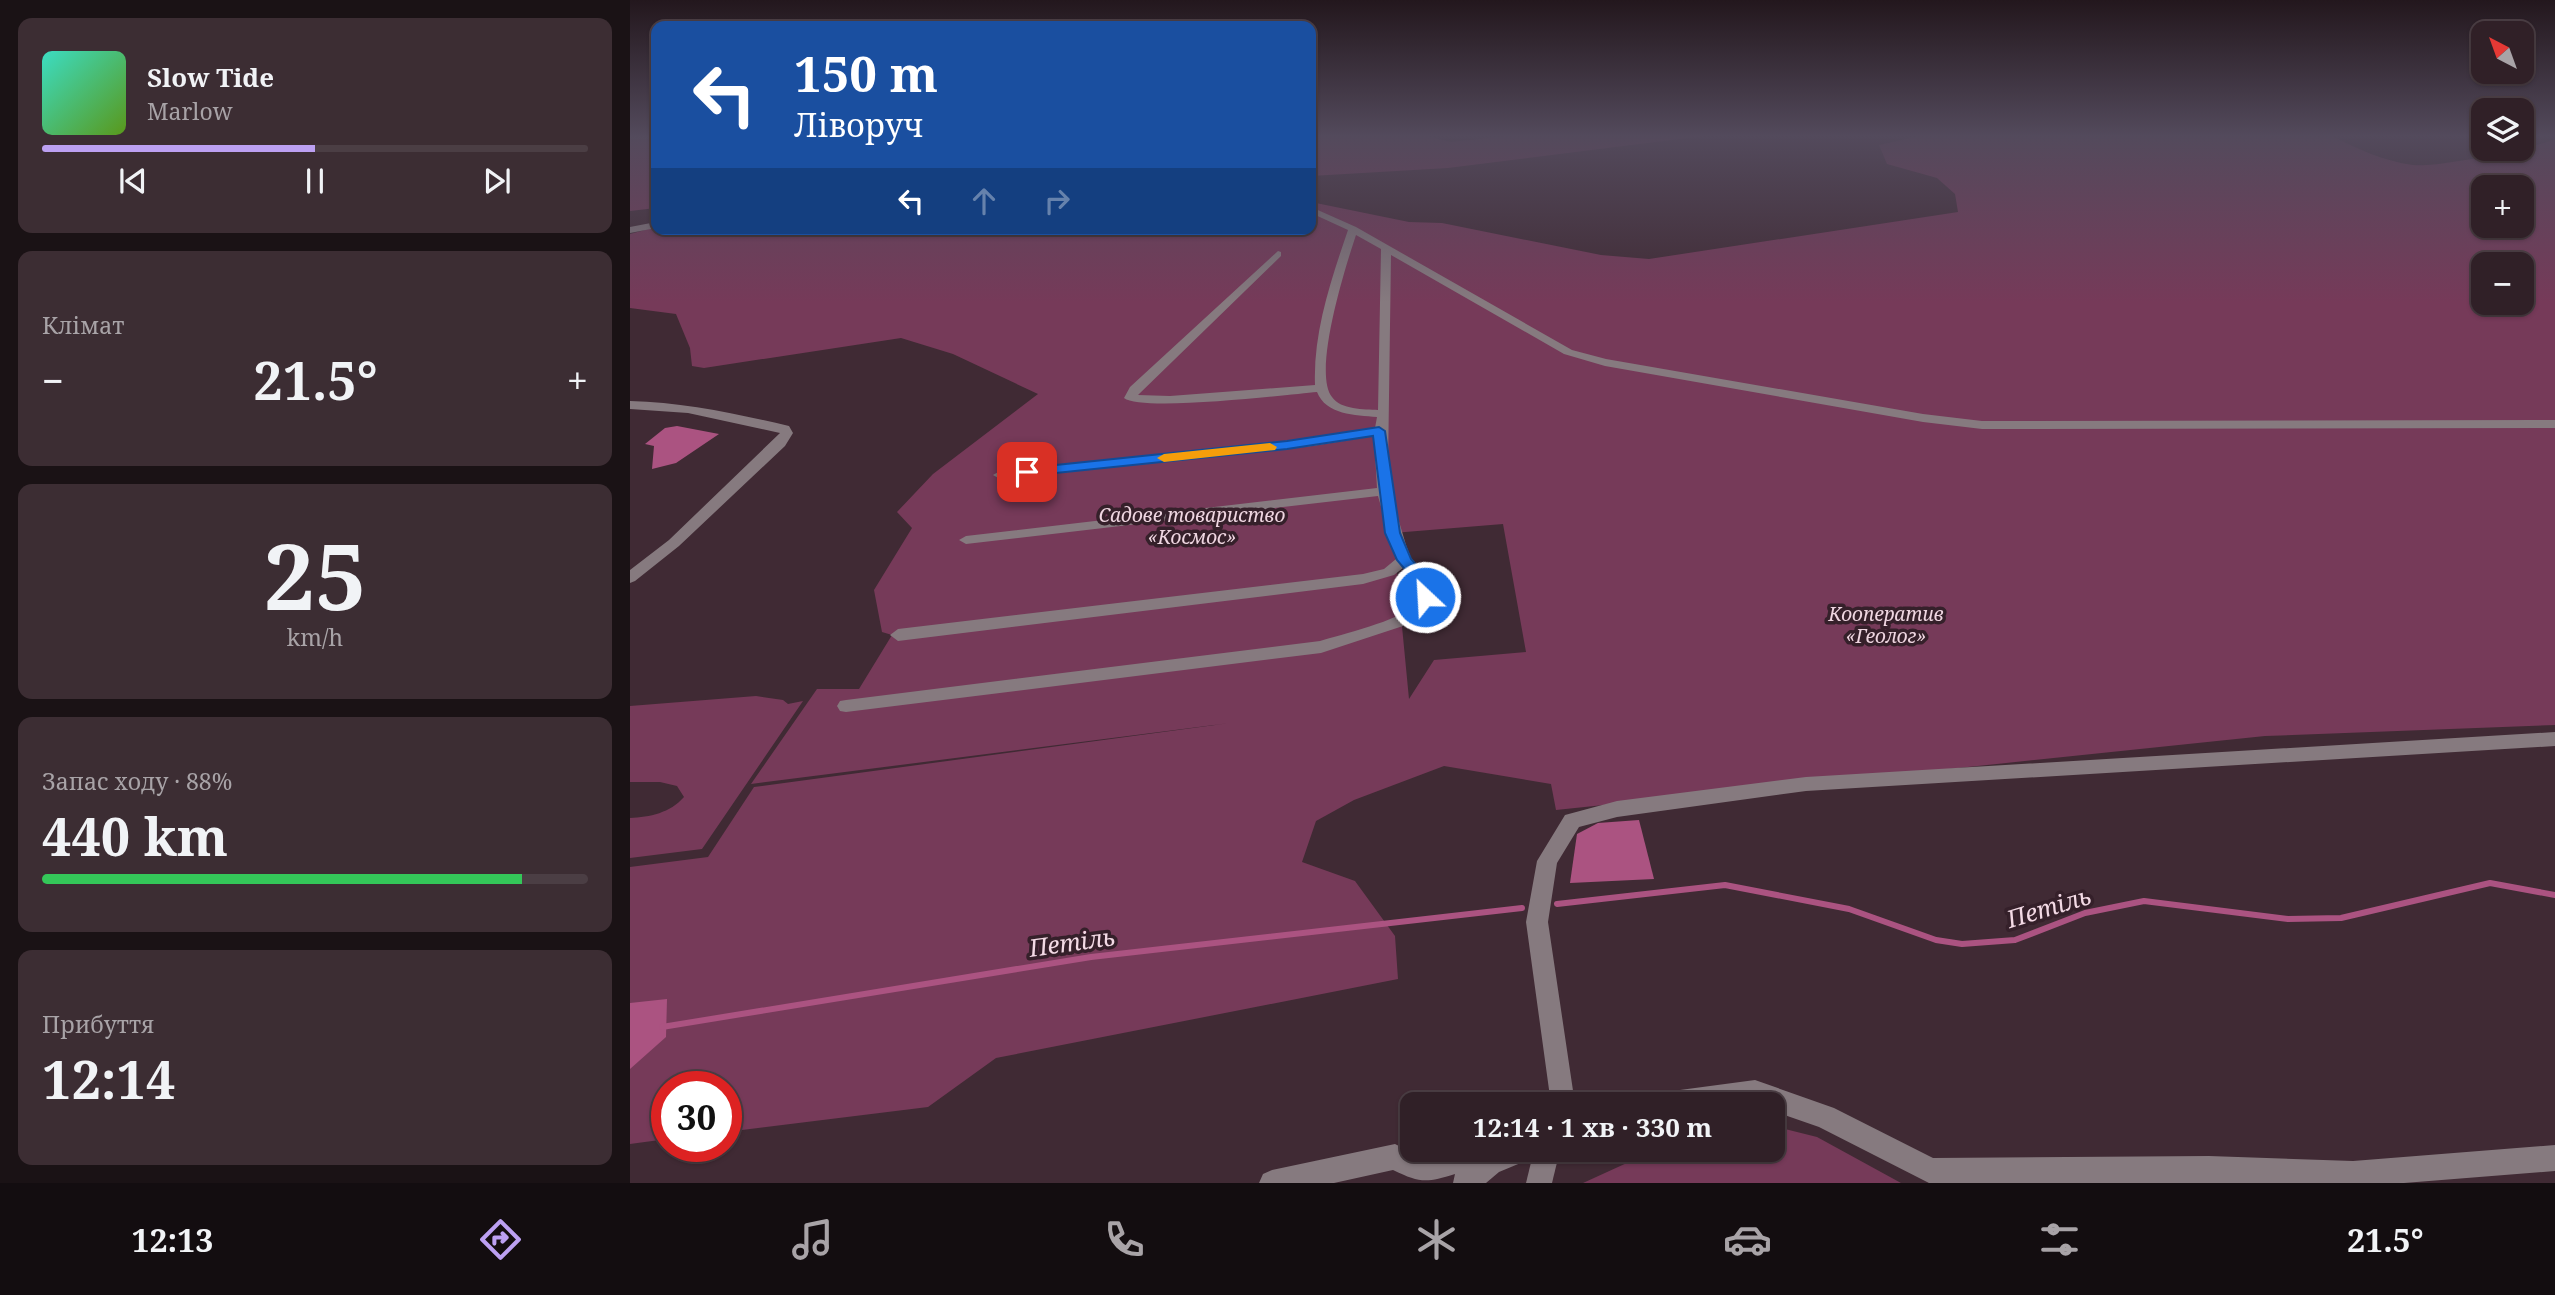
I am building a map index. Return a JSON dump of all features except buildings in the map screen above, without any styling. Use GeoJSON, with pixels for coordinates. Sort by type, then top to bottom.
{"type":"FeatureCollection","features":[{"type":"Feature","properties":{"kind":"street"},"geometry":{"type":"LineString","coordinates":[[1316,212],[1353,229],[1568,352],[1605,362],[1923,418],[2021,425],[2555,425]]}},
{"type":"Feature","properties":{"kind":"street"},"geometry":{"type":"LineString","coordinates":[[630,231],[651,226]]}},
{"type":"Feature","properties":{"kind":"street"},"geometry":{"type":"LineString","coordinates":[[1353,229],[1323,332],[1322,388],[1325,399],[1336,406],[1384,414]]}},
{"type":"Feature","properties":{"kind":"street"},"geometry":{"type":"LineString","coordinates":[[846,706],[1321,648],[1397,622],[1420,609],[1425,597],[1425,583],[1404,560],[1393,533],[1379,431],[1384,414],[1386,248]]}},
{"type":"Feature","properties":{"kind":"street"},"geometry":{"type":"LineString","coordinates":[[1278,254],[1227,300],[1213,318],[1135,390],[1130,398],[1170,400],[1322,388]]}},
{"type":"Feature","properties":{"kind":"street"},"geometry":{"type":"LineString","coordinates":[[630,405],[692,412],[784,429],[787,433],[780,443],[674,543],[630,578]]}},
{"type":"Feature","properties":{"kind":"street"},"geometry":{"type":"LineString","coordinates":[[1000,475],[1287,445],[1379,431]]}},
{"type":"Feature","properties":{"kind":"street"},"geometry":{"type":"LineString","coordinates":[[966,540],[1386,491]]}},
{"type":"Feature","properties":{"kind":"street"},"geometry":{"type":"LineString","coordinates":[[898,635],[1363,579],[1389,572],[1404,560]]}},
{"type":"Feature","properties":{"kind":"street"},"geometry":{"type":"LineString","coordinates":[[1561,1092],[1536,922],[1547,861],[1572,821],[1617,808],[1806,784],[2555,739]]}},
{"type":"Feature","properties":{"kind":"street"},"geometry":{"type":"LineString","coordinates":[[1785,1102],[1825,1117],[1931,1171],[2209,1169],[2353,1174],[2555,1158]]}},
{"type":"Feature","properties":{"kind":"street"},"geometry":{"type":"LineString","coordinates":[[1272,1183],[1395,1157],[1425,1179],[1453,1162]]}},
{"type":"Feature","properties":{"kind":"street"},"geometry":{"type":"LineString","coordinates":[[1466,1183],[1489,1162]]}},
{"type":"Feature","properties":{"kind":"street"},"geometry":{"type":"LineString","coordinates":[[1539,1183],[1545,1162]]}},
{"type":"Feature","properties":{"kind":"green space"},"geometry":{"type":"Polygon","coordinates":[[[630,191],[651,191],[651,209],[630,211],[630,191]]]}},
{"type":"Feature","properties":{"kind":"green space"},"geometry":{"type":"Polygon","coordinates":[[[1952,191],[2471,191],[2471,238],[2534,238],[2534,191],[2555,191],[2555,725],[2265,736],[1556,810],[1551,784],[1444,766],[1354,800],[1316,821],[1302,862],[1355,881],[1395,936],[1398,979],[996,1058],[928,1107],[742,1130],[742,1071],[651,1071],[651,1141],[630,1144],[630,867],[708,857],[754,787],[1230,723],[751,784],[817,689],[859,689],[892,635],[882,632],[874,590],[912,528],[897,512],[933,474],[1038,394],[953,354],[901,338],[704,368],[692,366],[690,348],[676,314],[630,308],[630,234],[651,228],[651,235],[1316,235],[1316,203],[1409,222],[1442,223],[1601,255],[1649,259],[1958,212],[1955,194],[1952,191]],[[1503,524],[1393,533],[1409,699],[1434,660],[1526,652],[1503,524]]]}},
{"type":"Feature","properties":{"kind":"green space"},"geometry":{"type":"Polygon","coordinates":[[[756,696],[783,700],[788,704],[803,701],[702,849],[630,858],[630,818],[659,813],[684,797],[677,786],[660,782],[630,782],[630,706],[756,696]]]}},
{"type":"Feature","properties":{"kind":"green space"},"geometry":{"type":"Polygon","coordinates":[[[1785,1129],[1817,1137],[1901,1183],[1583,1183],[1629,1162],[1785,1162],[1785,1129]]]}},
{"type":"Feature","properties":{"kind":"shaded area"},"geometry":{"type":"Polygon","coordinates":[[[677,426],[719,434],[676,463],[652,469],[654,446],[645,444],[665,428],[677,426]]]}},
{"type":"Feature","properties":{"kind":"shaded area"},"geometry":{"type":"Polygon","coordinates":[[[1639,820],[1654,879],[1570,883],[1577,834],[1598,823],[1639,820]]]}},
{"type":"Feature","properties":{"kind":"shaded area"},"geometry":{"type":"Polygon","coordinates":[[[667,999],[666,1037],[630,1069],[630,1003],[667,999]]]}},
{"type":"Feature","properties":{"kind":"waterway","name":"Петіль"},"geometry":{"type":"LineString","coordinates":[[1557,904],[1725,885],[1849,909],[1936,940],[1962,944],[2015,940],[2085,913],[2144,901],[2288,919],[2341,918],[2490,883],[2555,895]]}},
{"type":"Feature","properties":{"kind":"waterway","name":"Петіль"},"geometry":{"type":"LineString","coordinates":[[662,1027],[1091,957],[1522,908]]}},
{"type":"Feature","properties":{"kind":"slow traffic"},"geometry":{"type":"LineString","coordinates":[[1164,458],[1270,447]]}},
{"type":"Feature","properties":{"kind":"route"},"geometry":{"type":"LineString","coordinates":[[1027,472],[1287,445],[1379,431],[1393,533],[1404,560],[1417,571],[1425,583],[1425,597]]}},
{"type":"Feature","properties":{"kind":"park label","name":"Садове товариство «Космос»"},"geometry":{"type":"Point","coordinates":[1192,526]}},
{"type":"Feature","properties":{"kind":"park label","name":"Кооператив «Геолог»"},"geometry":{"type":"Point","coordinates":[1886,625]}}]}
